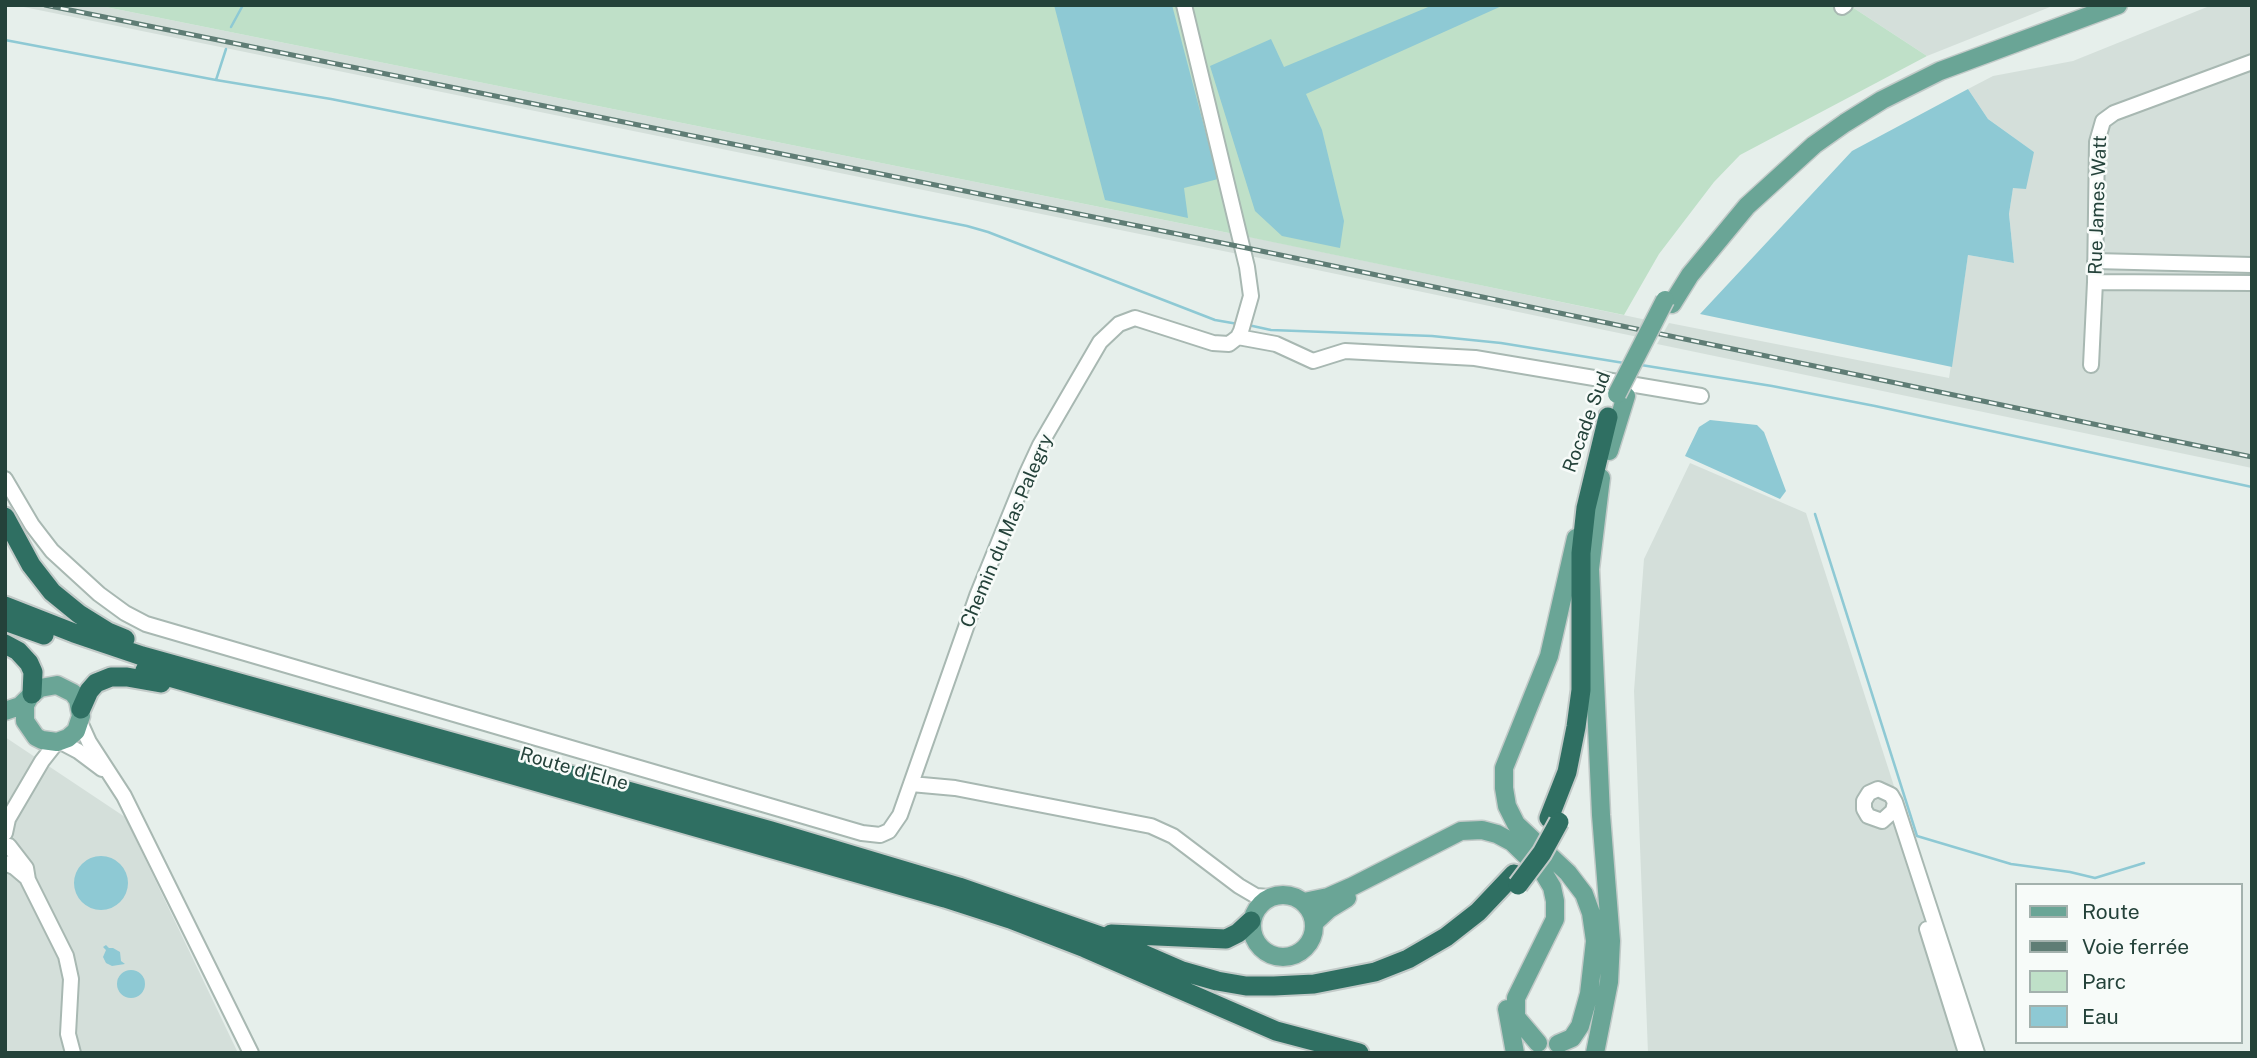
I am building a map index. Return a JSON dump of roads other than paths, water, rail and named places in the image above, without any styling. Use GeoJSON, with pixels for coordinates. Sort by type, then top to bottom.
{"type":"FeatureCollection","features":[{"type":"Feature","properties":{"kind":"highway"},"geometry":{"type":"LineString","coordinates":[[1554,820],[1567,772],[1581,691],[1582,542],[1586,508],[1608,417]]}},
{"type":"Feature","properties":{"kind":"highway"},"geometry":{"type":"LineString","coordinates":[[5,517],[41,580],[79,614],[108,632],[272,691]]}},
{"type":"Feature","properties":{"kind":"highway","name":"Route d'Elne"},"geometry":{"type":"LineString","coordinates":[[5,606],[142,656],[771,831],[959,887]]}},
{"type":"Feature","properties":{"kind":"highway","name":"Route d'Elne"},"geometry":{"type":"LineString","coordinates":[[5,621],[69,645],[174,678],[945,898],[1010,919],[1127,967]]}},
{"type":"Feature","properties":{"kind":"highway"},"geometry":{"type":"LineString","coordinates":[[5,644],[18,651],[29,663],[33,672],[31,696]]}},
{"type":"Feature","properties":{"kind":"highway"},"geometry":{"type":"LineString","coordinates":[[1127,967],[1212,992],[1256,997],[1319,996],[1355,989],[1416,967],[1451,946],[1485,921],[1516,879],[1554,820],[1577,775],[1586,734],[1592,650]]}},
{"type":"Feature","properties":{"kind":"highway"},"geometry":{"type":"LineString","coordinates":[[80,716],[89,691],[96,683],[111,677],[127,677],[163,683],[377,744],[500,771]]}},
{"type":"Feature","properties":{"kind":"highway"},"geometry":{"type":"LineString","coordinates":[[959,887],[1106,938],[1182,971],[1245,986],[1274,986],[1345,979],[1375,972],[1408,959],[1446,937],[1516,879]]}},
{"type":"Feature","properties":{"kind":"highway"},"geometry":{"type":"LineString","coordinates":[[959,887],[983,891],[1114,935],[1226,939],[1238,933],[1259,909]]}},
{"type":"Feature","properties":{"kind":"highway"},"geometry":{"type":"LineString","coordinates":[[1127,967],[1276,1031],[1359,1053]]}},
{"type":"Feature","properties":{"kind":"main road","name":"Rocade Sud"},"geometry":{"type":"LineString","coordinates":[[1558,1044],[1572,1038],[1580,1026],[1588,994],[1595,941],[1591,913],[1584,894],[1568,873],[1516,824],[1507,806],[1504,768],[1549,656],[1588,475],[1608,417],[1669,302],[1710,238],[1742,201],[1809,140],[1879,93],[1938,64],[2095,5]]}},
{"type":"Feature","properties":{"kind":"main road","name":"Rocade Sud"},"geometry":{"type":"LineString","coordinates":[[1669,302],[1747,206],[1814,145],[1845,123],[1882,100],[1940,71],[2118,5]]}},
{"type":"Feature","properties":{"kind":"main road","name":"Rocade Sud"},"geometry":{"type":"LineString","coordinates":[[1595,1053],[1609,982],[1611,940],[1601,815],[1590,569],[1602,472],[1622,395]]}},
{"type":"Feature","properties":{"kind":"main road"},"geometry":{"type":"LineString","coordinates":[[5,711],[20,706],[48,685],[66,688],[78,700],[80,716],[76,731],[58,742],[42,740],[32,732],[5,721]]}},
{"type":"Feature","properties":{"kind":"main road"},"geometry":{"type":"LineString","coordinates":[[31,696],[24,713],[32,732]]}},
{"type":"Feature","properties":{"kind":"main road"},"geometry":{"type":"LineString","coordinates":[[1304,902],[1328,897],[1353,886],[1430,844],[1461,831],[1482,830],[1513,842],[1544,872],[1552,887],[1555,901],[1555,919],[1516,998],[1516,1017],[1538,1044]]}},
{"type":"Feature","properties":{"kind":"main road"},"geometry":{"type":"LineString","coordinates":[[1314,923],[1329,909],[1358,891],[1459,841],[1480,840],[1501,846],[1527,868],[1539,883],[1545,900],[1544,915],[1538,932],[1509,992],[1507,1011],[1516,1053],[1538,1044],[1558,1044],[1575,1053]]}},
{"type":"Feature","properties":{"kind":"main road"},"geometry":{"type":"LineString","coordinates":[[1280,894],[1304,902],[1314,923],[1313,935],[1300,952],[1283,957],[1267,953],[1255,942],[1259,909],[1280,894]]}},
{"type":"Feature","properties":{"kind":"main road"},"geometry":{"type":"LineString","coordinates":[[1276,1031],[1295,1044],[1320,1053]]}},
{"type":"Feature","properties":{"kind":"street"},"geometry":{"type":"LineString","coordinates":[[1184,5],[1247,267],[1251,296],[1239,334],[1276,344],[1313,361],[1345,351],[1475,358],[1700,396]]}},
{"type":"Feature","properties":{"kind":"street","name":"Rue James Watt"},"geometry":{"type":"LineString","coordinates":[[2091,365],[2097,142],[2103,121],[2114,113],[2252,62]]}},
{"type":"Feature","properties":{"kind":"street"},"geometry":{"type":"LineString","coordinates":[[2095,261],[2252,265]]}},
{"type":"Feature","properties":{"kind":"street"},"geometry":{"type":"LineString","coordinates":[[2095,282],[2252,283]]}},
{"type":"Feature","properties":{"kind":"street","name":"Chemin du Mas Palegry"},"geometry":{"type":"LineString","coordinates":[[911,784],[977,596],[1027,473],[1040,445],[1100,342],[1119,324],[1135,318],[1213,343],[1229,344],[1239,334]]}},
{"type":"Feature","properties":{"kind":"street"},"geometry":{"type":"LineString","coordinates":[[5,479],[32,525],[52,551],[99,594],[146,624],[862,833],[880,835],[889,831],[900,815],[911,784],[955,788],[1151,825],[1173,836],[1256,896],[1259,909]]}},
{"type":"Feature","properties":{"kind":"street"},"geometry":{"type":"LineString","coordinates":[[80,716],[89,742],[137,820],[251,1053]]}},
{"type":"Feature","properties":{"kind":"street"},"geometry":{"type":"LineString","coordinates":[[5,810],[37,759],[38,747],[32,732]]}},
{"type":"Feature","properties":{"kind":"street"},"geometry":{"type":"LineString","coordinates":[[73,1053],[68,1034],[71,979],[66,956],[28,880],[26,868],[6,847],[8,820],[42,761],[58,742],[97,765],[116,782]]}},
{"type":"Feature","properties":{"kind":"street"},"geometry":{"type":"LineString","coordinates":[[1966,1053],[1897,835],[1882,821],[1868,816],[1864,809],[1864,801],[1869,793],[1878,789],[1886,791],[1895,802],[1977,1053]]}},
{"type":"Feature","properties":{"kind":"street"},"geometry":{"type":"LineString","coordinates":[[1882,821],[1893,811],[1895,802]]}},
{"type":"Feature","properties":{"kind":"water"},"geometry":{"type":"Polygon","coordinates":[[[1054,5],[1172,5],[1218,179],[1184,188],[1188,218],[1105,200],[1054,5]]]}},
{"type":"Feature","properties":{"kind":"water"},"geometry":{"type":"Polygon","coordinates":[[[1433,5],[1504,5],[1306,94],[1322,130],[1344,221],[1340,248],[1282,236],[1255,211],[1210,66],[1271,39],[1284,67],[1433,5]]]}},
{"type":"Feature","properties":{"kind":"water"},"geometry":{"type":"Polygon","coordinates":[[[1968,89],[1988,119],[2034,152],[2026,189],[2013,188],[2009,214],[2014,263],[1968,255],[1952,367],[1700,314],[1852,151],[1968,89]]]}},
{"type":"Feature","properties":{"kind":"water"},"geometry":{"type":"Polygon","coordinates":[[[1710,420],[1757,425],[1764,432],[1786,491],[1780,499],[1685,456],[1699,427],[1710,420]]]}},
{"type":"Feature","properties":{"kind":"water"},"geometry":{"type":"Polygon","coordinates":[[[101,856],[120,864],[128,883],[120,902],[101,910],[82,902],[74,883],[82,864],[101,856]]]}},
{"type":"Feature","properties":{"kind":"water"},"geometry":{"type":"Polygon","coordinates":[[[106,945],[120,952],[121,961],[125,964],[112,966],[106,963],[103,957],[106,950],[103,947],[106,945]]]}},
{"type":"Feature","properties":{"kind":"water"},"geometry":{"type":"Polygon","coordinates":[[[131,970],[141,974],[145,984],[141,994],[131,998],[121,994],[117,984],[121,974],[131,970]]]}},
{"type":"Feature","properties":{"kind":"waterway"},"geometry":{"type":"LineString","coordinates":[[231,27],[243,5]]}},
{"type":"Feature","properties":{"kind":"waterway"},"geometry":{"type":"LineString","coordinates":[[5,40],[216,80],[226,49]]}},
{"type":"Feature","properties":{"kind":"waterway"},"geometry":{"type":"LineString","coordinates":[[216,80],[331,99],[967,226],[1215,320],[1238,324]]}},
{"type":"Feature","properties":{"kind":"waterway"},"geometry":{"type":"LineString","coordinates":[[1248,325],[1271,330],[1432,336],[1501,343],[1624,363]]}},
{"type":"Feature","properties":{"kind":"waterway"},"geometry":{"type":"LineString","coordinates":[[1641,365],[1875,406],[2252,487]]}},
{"type":"Feature","properties":{"kind":"waterway"},"geometry":{"type":"LineString","coordinates":[[1815,514],[1917,836],[2011,864],[2095,878],[2144,863]]}},
{"type":"Feature","properties":{"kind":"railway"},"geometry":{"type":"LineString","coordinates":[[45,5],[1242,247],[2252,457]]}}]}
